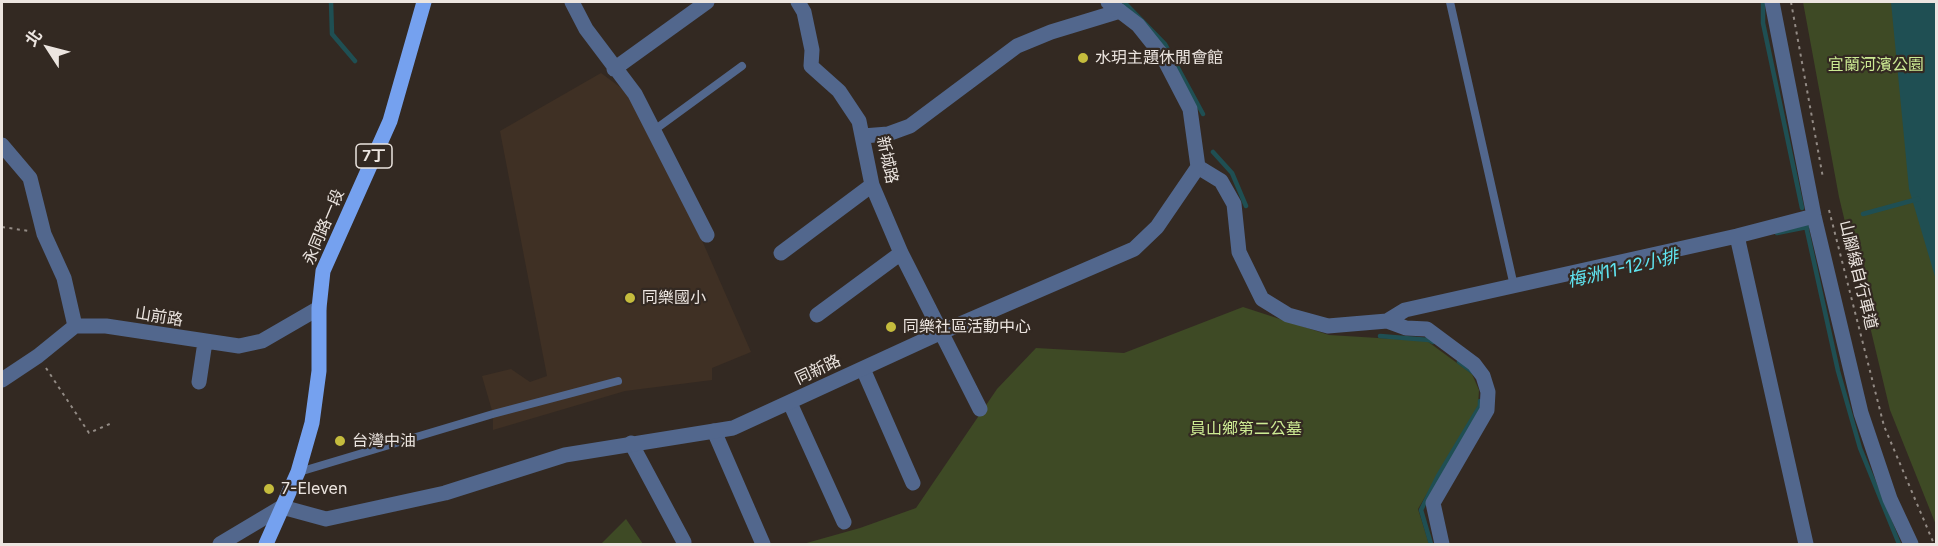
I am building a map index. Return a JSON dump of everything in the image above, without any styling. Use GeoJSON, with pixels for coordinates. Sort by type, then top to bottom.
{"type":"FeatureCollection","features":[{"type":"Feature","properties":{"kind":"main road","name":"永同路一段"},"geometry":{"type":"LineString","coordinates":[[282,507],[298,472],[312,423],[319,371],[319,308],[323,271],[390,121],[424,2]]}},
{"type":"Feature","properties":{"kind":"main road","name":"7丁"},"geometry":{"type":"LineString","coordinates":[[266,544],[282,507]]}},
{"type":"Feature","properties":{"kind":"street"},"geometry":{"type":"LineString","coordinates":[[572,2],[586,29],[635,94],[707,235]]}},
{"type":"Feature","properties":{"kind":"street"},"geometry":{"type":"LineString","coordinates":[[614,69],[707,2]]}},
{"type":"Feature","properties":{"kind":"street","name":"新城路"},"geometry":{"type":"LineString","coordinates":[[798,2],[804,12],[812,50],[811,66],[839,91],[859,121],[872,185],[901,253],[980,409]]}},
{"type":"Feature","properties":{"kind":"street"},"geometry":{"type":"LineString","coordinates":[[1772,2],[1814,216],[1861,413],[1890,499],[1911,544]]}},
{"type":"Feature","properties":{"kind":"street"},"geometry":{"type":"LineString","coordinates":[[863,136],[888,134],[910,126],[1017,46],[1114,6],[1138,25],[1162,55],[1190,109],[1198,167],[1221,181],[1234,204],[1239,252],[1262,299],[1288,315],[1328,326],[1387,321],[1406,328],[1427,329],[1474,364],[1483,376],[1488,392],[1486,410],[1433,502],[1442,544]]}},
{"type":"Feature","properties":{"kind":"street"},"geometry":{"type":"LineString","coordinates":[[2,145],[30,178],[44,234],[64,278],[75,326],[38,356],[2,380]]}},
{"type":"Feature","properties":{"kind":"street","name":"同新路"},"geometry":{"type":"LineString","coordinates":[[282,507],[326,519],[445,494],[565,455],[733,428],[942,332],[1134,249],[1157,227],[1198,167]]}},
{"type":"Feature","properties":{"kind":"street"},"geometry":{"type":"LineString","coordinates":[[781,253],[872,185]]}},
{"type":"Feature","properties":{"kind":"street"},"geometry":{"type":"LineString","coordinates":[[1387,321],[1405,310],[1737,236],[1814,216]]}},
{"type":"Feature","properties":{"kind":"street"},"geometry":{"type":"LineString","coordinates":[[1737,236],[1806,544]]}},
{"type":"Feature","properties":{"kind":"street"},"geometry":{"type":"LineString","coordinates":[[817,315],[901,253]]}},
{"type":"Feature","properties":{"kind":"street","name":"山前路"},"geometry":{"type":"LineString","coordinates":[[75,326],[106,326],[239,346],[262,341],[319,308]]}},
{"type":"Feature","properties":{"kind":"street"},"geometry":{"type":"LineString","coordinates":[[199,382],[205,342]]}},
{"type":"Feature","properties":{"kind":"street"},"geometry":{"type":"LineString","coordinates":[[863,369],[913,483]]}},
{"type":"Feature","properties":{"kind":"street"},"geometry":{"type":"LineString","coordinates":[[790,403],[844,522]]}},
{"type":"Feature","properties":{"kind":"street"},"geometry":{"type":"LineString","coordinates":[[714,431],[763,544]]}},
{"type":"Feature","properties":{"kind":"street"},"geometry":{"type":"LineString","coordinates":[[631,443],[684,542]]}},
{"type":"Feature","properties":{"kind":"street"},"geometry":{"type":"LineString","coordinates":[[220,544],[282,507]]}},
{"type":"Feature","properties":{"kind":"lane"},"geometry":{"type":"LineString","coordinates":[[1450,2],[1514,286]]}},
{"type":"Feature","properties":{"kind":"lane"},"geometry":{"type":"LineString","coordinates":[[653,131],[742,66]]}},
{"type":"Feature","properties":{"kind":"lane"},"geometry":{"type":"LineString","coordinates":[[298,472],[493,414],[618,381]]}},
{"type":"Feature","properties":{"kind":"path"},"geometry":{"type":"LineString","coordinates":[[1791,2],[1824,182]]}},
{"type":"Feature","properties":{"kind":"path","name":"山腳線自行車道"},"geometry":{"type":"LineString","coordinates":[[1828,204],[1884,426],[1934,544]]}},
{"type":"Feature","properties":{"kind":"path"},"geometry":{"type":"LineString","coordinates":[[2,227],[44,234]]}},
{"type":"Feature","properties":{"kind":"path"},"geometry":{"type":"LineString","coordinates":[[38,356],[89,433],[112,423]]}},
{"type":"Feature","properties":{"kind":"shaded area","name":"同樂國小"},"geometry":{"type":"Polygon","coordinates":[[[601,73],[628,93],[704,245],[751,352],[712,368],[712,380],[625,391],[493,430],[493,414],[482,376],[511,369],[530,382],[547,376],[500,131],[601,73]]]}},
{"type":"Feature","properties":{"kind":"green space","name":"宜蘭河濱公園"},"geometry":{"type":"Polygon","coordinates":[[[1803,2],[1936,2],[1936,525],[1890,410],[1839,197],[1803,2]]]}},
{"type":"Feature","properties":{"kind":"green space","name":"員山鄉第二公墓"},"geometry":{"type":"Polygon","coordinates":[[[1243,307],[1329,335],[1427,341],[1472,374],[1479,390],[1478,406],[1418,509],[1429,544],[803,544],[860,528],[916,508],[997,389],[1036,348],[1124,353],[1243,307]]]}},
{"type":"Feature","properties":{"kind":"green space"},"geometry":{"type":"Polygon","coordinates":[[[626,519],[643,544],[601,544],[626,519]]]}},
{"type":"Feature","properties":{"kind":"water"},"geometry":{"type":"Polygon","coordinates":[[[1891,2],[1936,2],[1936,280],[1909,189],[1891,2]]]}},
{"type":"Feature","properties":{"kind":"waterway"},"geometry":{"type":"LineString","coordinates":[[331,2],[332,34],[355,61]]}},
{"type":"Feature","properties":{"kind":"waterway"},"geometry":{"type":"LineString","coordinates":[[1124,2],[1165,44],[1203,114]]}},
{"type":"Feature","properties":{"kind":"waterway"},"geometry":{"type":"LineString","coordinates":[[1763,2],[1763,23],[1802,208]]}},
{"type":"Feature","properties":{"kind":"waterway"},"geometry":{"type":"LineString","coordinates":[[1213,152],[1232,173],[1246,206]]}},
{"type":"Feature","properties":{"kind":"waterway"},"geometry":{"type":"LineString","coordinates":[[1863,214],[1918,199]]}},
{"type":"Feature","properties":{"kind":"waterway"},"geometry":{"type":"LineString","coordinates":[[1806,226],[1838,371],[1860,448],[1899,544]]}},
{"type":"Feature","properties":{"kind":"waterway","name":"梅洲11-12小排"},"geometry":{"type":"LineString","coordinates":[[1777,233],[1807,227]]}},
{"type":"Feature","properties":{"kind":"waterway"},"geometry":{"type":"LineString","coordinates":[[1380,336],[1433,342]]}},
{"type":"Feature","properties":{"kind":"waterway"},"geometry":{"type":"LineString","coordinates":[[1459,362],[1474,373]]}},
{"type":"Feature","properties":{"kind":"waterway"},"geometry":{"type":"LineString","coordinates":[[1431,544],[1421,510],[1438,476],[1480,406],[1480,401]]}},
{"type":"Feature","properties":{"kind":"place","name":"水玥主題休閒會館"},"geometry":{"type":"Point","coordinates":[1083,58]}},
{"type":"Feature","properties":{"kind":"place","name":"同樂國小"},"geometry":{"type":"Point","coordinates":[630,298]}},
{"type":"Feature","properties":{"kind":"place","name":"同樂社區活動中心"},"geometry":{"type":"Point","coordinates":[891,327]}},
{"type":"Feature","properties":{"kind":"place","name":"台灣中油"},"geometry":{"type":"Point","coordinates":[340,441]}},
{"type":"Feature","properties":{"kind":"place","name":"7-Eleven"},"geometry":{"type":"Point","coordinates":[269,489]}}]}
